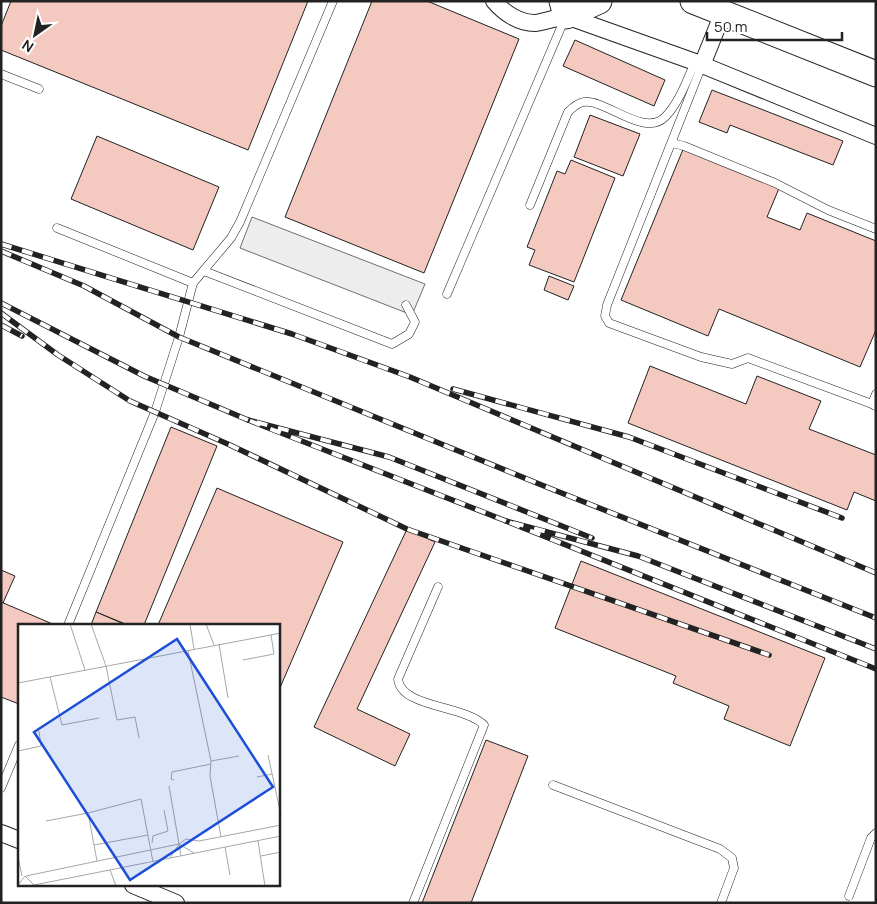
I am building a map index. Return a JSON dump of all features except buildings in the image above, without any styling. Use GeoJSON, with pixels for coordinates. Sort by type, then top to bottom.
{"type":"FeatureCollection","features":[{"type":"Feature","properties":{"kind":"main road"},"geometry":{"type":"LineString","coordinates":[[567,6],[599,1]]}},
{"type":"Feature","properties":{"kind":"main road"},"geometry":{"type":"LineString","coordinates":[[693,1],[876,74]]}},
{"type":"Feature","properties":{"kind":"street"},"geometry":{"type":"LineString","coordinates":[[494,1],[502,11],[516,19],[536,23],[567,6],[698,64],[876,136]]}},
{"type":"Feature","properties":{"kind":"street"},"geometry":{"type":"LineString","coordinates":[[698,64],[723,13]]}},
{"type":"Feature","properties":{"kind":"street"},"geometry":{"type":"LineString","coordinates":[[1,833],[18,840]]}},
{"type":"Feature","properties":{"kind":"street"},"geometry":{"type":"LineString","coordinates":[[135,886],[176,903]]}},
{"type":"Feature","properties":{"kind":"lane"},"geometry":{"type":"LineString","coordinates":[[68,624],[155,412],[179,337],[193,284],[231,238],[240,222],[333,1]]}},
{"type":"Feature","properties":{"kind":"lane"},"geometry":{"type":"LineString","coordinates":[[447,294],[567,6]]}},
{"type":"Feature","properties":{"kind":"lane"},"geometry":{"type":"LineString","coordinates":[[698,64],[672,143],[604,316],[609,323],[701,357],[732,364],[748,358],[874,405],[876,394]]}},
{"type":"Feature","properties":{"kind":"lane"},"geometry":{"type":"LineString","coordinates":[[530,206],[568,112],[575,106],[585,102],[597,104],[637,121],[652,123],[664,119],[698,64]]}},
{"type":"Feature","properties":{"kind":"lane"},"geometry":{"type":"LineString","coordinates":[[1,74],[39,88]]}},
{"type":"Feature","properties":{"kind":"lane"},"geometry":{"type":"LineString","coordinates":[[672,143],[684,146],[775,183],[828,210],[876,229]]}},
{"type":"Feature","properties":{"kind":"lane"},"geometry":{"type":"LineString","coordinates":[[57,228],[193,284]]}},
{"type":"Feature","properties":{"kind":"lane"},"geometry":{"type":"LineString","coordinates":[[204,271],[392,344],[409,334],[415,322],[406,305]]}},
{"type":"Feature","properties":{"kind":"lane"},"geometry":{"type":"LineString","coordinates":[[413,903],[484,725],[471,715],[419,701],[409,696],[398,685],[398,679],[438,587]]}},
{"type":"Feature","properties":{"kind":"lane"},"geometry":{"type":"LineString","coordinates":[[1,788],[18,747]]}},
{"type":"Feature","properties":{"kind":"lane"},"geometry":{"type":"LineString","coordinates":[[553,784],[720,849],[732,858],[734,868],[721,903]]}},
{"type":"Feature","properties":{"kind":"lane"},"geometry":{"type":"LineString","coordinates":[[849,896],[871,838],[876,833]]}},
{"type":"Feature","properties":{"kind":"shaded area"},"geometry":{"type":"Polygon","coordinates":[[[252,217],[425,284],[412,315],[240,248],[252,217]]]}},
{"type":"Feature","properties":{"kind":"railway"},"geometry":{"type":"LineString","coordinates":[[1,244],[292,334],[410,377],[876,573]]}},
{"type":"Feature","properties":{"kind":"railway"},"geometry":{"type":"LineString","coordinates":[[1,251],[84,286],[179,337],[549,488],[876,618]]}},
{"type":"Feature","properties":{"kind":"railway"},"geometry":{"type":"LineString","coordinates":[[1,303],[144,376],[248,420]]}},
{"type":"Feature","properties":{"kind":"railway"},"geometry":{"type":"LineString","coordinates":[[1,313],[58,355],[130,401],[230,445],[407,529],[769,655]]}},
{"type":"Feature","properties":{"kind":"railway"},"geometry":{"type":"LineString","coordinates":[[1,325],[22,336]]}},
{"type":"Feature","properties":{"kind":"railway"},"geometry":{"type":"LineString","coordinates":[[453,389],[629,437],[842,518]]}},
{"type":"Feature","properties":{"kind":"railway"},"geometry":{"type":"LineString","coordinates":[[506,521],[248,420],[389,457],[592,538]]}},
{"type":"Feature","properties":{"kind":"railway"},"geometry":{"type":"LineString","coordinates":[[876,649],[638,556],[506,521],[876,669]]}}]}
